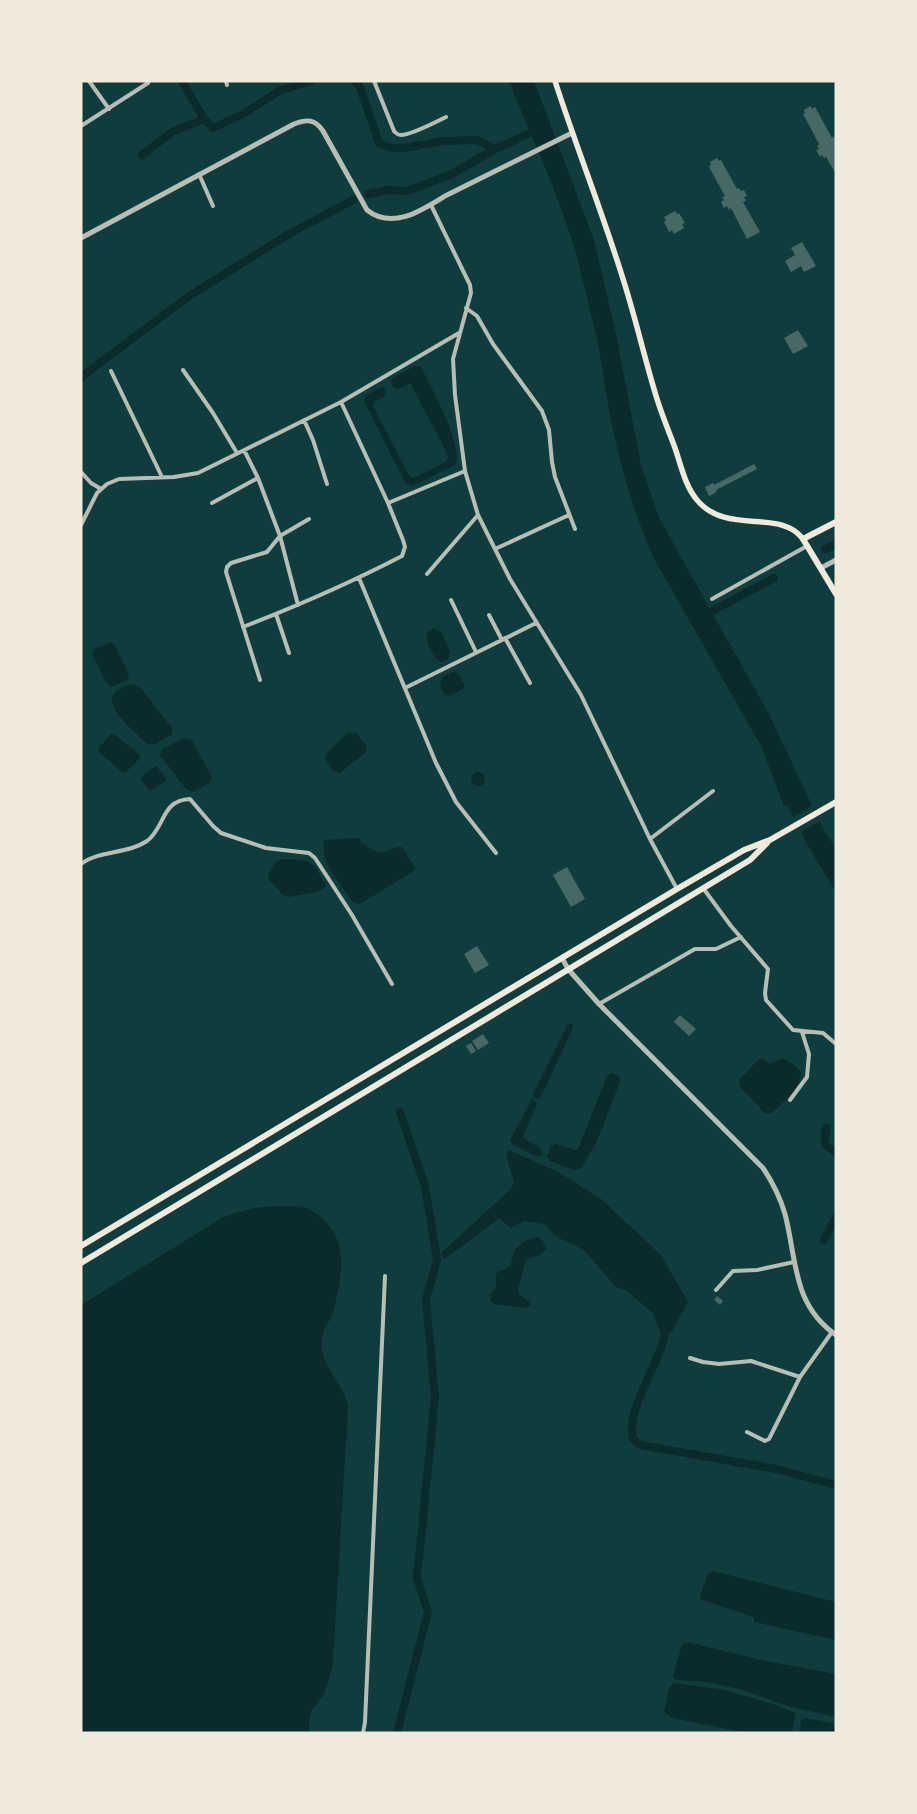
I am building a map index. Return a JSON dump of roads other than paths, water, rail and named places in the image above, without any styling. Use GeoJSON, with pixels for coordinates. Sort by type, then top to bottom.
{"type":"FeatureCollection","features":[{"type":"Feature","properties":{"kind":"main road"},"geometry":{"type":"LineString","coordinates":[[555,81],[624,281],[657,400],[688,485],[696,499],[708,511],[719,516],[743,522],[778,524],[792,528],[803,539],[836,594]]}},
{"type":"Feature","properties":{"kind":"main road"},"geometry":{"type":"LineString","coordinates":[[803,539],[836,522]]}},
{"type":"Feature","properties":{"kind":"main road"},"geometry":{"type":"LineString","coordinates":[[81,1246],[677,889],[744,850],[770,840],[836,802]]}},
{"type":"Feature","properties":{"kind":"main road"},"geometry":{"type":"LineString","coordinates":[[81,1263],[750,860],[770,840]]}},
{"type":"Feature","properties":{"kind":"street"},"geometry":{"type":"LineString","coordinates":[[89,81],[109,109]]}},
{"type":"Feature","properties":{"kind":"street"},"geometry":{"type":"LineString","coordinates":[[374,81],[394,131],[397,134],[401,135],[410,132],[446,117]]}},
{"type":"Feature","properties":{"kind":"street"},"geometry":{"type":"LineString","coordinates":[[81,126],[148,83]]}},
{"type":"Feature","properties":{"kind":"street"},"geometry":{"type":"LineString","coordinates":[[81,238],[199,174],[305,120],[313,121],[319,125],[367,210],[376,217],[388,220],[399,219],[431,205],[445,196],[572,134]]}},
{"type":"Feature","properties":{"kind":"street"},"geometry":{"type":"LineString","coordinates":[[199,174],[214,206]]}},
{"type":"Feature","properties":{"kind":"street"},"geometry":{"type":"LineString","coordinates":[[431,205],[470,285],[471,293],[453,358],[455,395],[465,471],[478,515],[494,549],[536,623],[581,696],[650,839],[677,889]]}},
{"type":"Feature","properties":{"kind":"street"},"geometry":{"type":"LineString","coordinates":[[466,308],[477,316],[493,344],[542,411],[549,430],[555,477],[575,529]]}},
{"type":"Feature","properties":{"kind":"street"},"geometry":{"type":"LineString","coordinates":[[81,525],[97,493],[107,484],[120,479],[174,477],[198,473],[341,402],[459,333]]}},
{"type":"Feature","properties":{"kind":"street"},"geometry":{"type":"LineString","coordinates":[[184,370],[237,453]]}},
{"type":"Feature","properties":{"kind":"street"},"geometry":{"type":"LineString","coordinates":[[111,371],[162,477]]}},
{"type":"Feature","properties":{"kind":"street"},"geometry":{"type":"LineString","coordinates":[[243,627],[298,606],[360,578],[402,556],[405,552],[403,540],[388,503],[341,402]]}},
{"type":"Feature","properties":{"kind":"street"},"geometry":{"type":"LineString","coordinates":[[304,420],[313,440],[327,484]]}},
{"type":"Feature","properties":{"kind":"street"},"geometry":{"type":"LineString","coordinates":[[244,450],[258,478],[280,536],[298,606]]}},
{"type":"Feature","properties":{"kind":"street"},"geometry":{"type":"LineString","coordinates":[[388,503],[465,471]]}},
{"type":"Feature","properties":{"kind":"street"},"geometry":{"type":"LineString","coordinates":[[81,472],[91,483],[101,489]]}},
{"type":"Feature","properties":{"kind":"street"},"geometry":{"type":"LineString","coordinates":[[212,503],[258,478]]}},
{"type":"Feature","properties":{"kind":"street"},"geometry":{"type":"LineString","coordinates":[[427,574],[478,515]]}},
{"type":"Feature","properties":{"kind":"street"},"geometry":{"type":"LineString","coordinates":[[494,549],[569,515]]}},
{"type":"Feature","properties":{"kind":"street"},"geometry":{"type":"LineString","coordinates":[[260,680],[226,567],[231,563],[267,552],[280,536],[309,519]]}},
{"type":"Feature","properties":{"kind":"street"},"geometry":{"type":"LineString","coordinates":[[712,599],[807,546]]}},
{"type":"Feature","properties":{"kind":"street"},"geometry":{"type":"LineString","coordinates":[[820,568],[836,560]]}},
{"type":"Feature","properties":{"kind":"street"},"geometry":{"type":"LineString","coordinates":[[360,578],[436,763],[456,802],[496,853]]}},
{"type":"Feature","properties":{"kind":"street"},"geometry":{"type":"LineString","coordinates":[[451,600],[476,652]]}},
{"type":"Feature","properties":{"kind":"street"},"geometry":{"type":"LineString","coordinates":[[276,614],[289,653]]}},
{"type":"Feature","properties":{"kind":"street"},"geometry":{"type":"LineString","coordinates":[[489,615],[530,683]]}},
{"type":"Feature","properties":{"kind":"street"},"geometry":{"type":"LineString","coordinates":[[405,688],[536,623]]}},
{"type":"Feature","properties":{"kind":"street"},"geometry":{"type":"LineString","coordinates":[[650,839],[712,791]]}},
{"type":"Feature","properties":{"kind":"street"},"geometry":{"type":"LineString","coordinates":[[81,864],[88,860],[146,842],[152,837],[168,810],[175,803],[184,799],[190,799],[213,826],[222,833],[266,848],[309,853],[315,858],[352,914],[392,984]]}},
{"type":"Feature","properties":{"kind":"street"},"geometry":{"type":"LineString","coordinates":[[703,888],[768,969],[765,994],[769,1005],[793,1030],[823,1033],[836,1044]]}},
{"type":"Feature","properties":{"kind":"street"},"geometry":{"type":"LineString","coordinates":[[599,1004],[696,949],[716,949],[741,937]]}},
{"type":"Feature","properties":{"kind":"street"},"geometry":{"type":"LineString","coordinates":[[562,958],[568,969],[599,1004],[763,1168],[776,1189],[782,1205],[799,1284],[807,1304],[816,1319],[834,1333],[800,1377],[769,1439],[765,1441],[747,1432]]}},
{"type":"Feature","properties":{"kind":"street"},"geometry":{"type":"LineString","coordinates":[[790,1100],[807,1077],[809,1054],[802,1032]]}},
{"type":"Feature","properties":{"kind":"street"},"geometry":{"type":"LineString","coordinates":[[716,1290],[733,1272],[757,1270],[794,1262]]}},
{"type":"Feature","properties":{"kind":"street"},"geometry":{"type":"LineString","coordinates":[[363,1733],[366,1712],[385,1276]]}},
{"type":"Feature","properties":{"kind":"street"},"geometry":{"type":"LineString","coordinates":[[690,1358],[719,1364],[751,1361],[800,1377]]}},
{"type":"Feature","properties":{"kind":"water"},"geometry":{"type":"Polygon","coordinates":[[[509,81],[534,81],[594,240],[616,334],[641,465],[659,518],[770,716],[822,827],[836,849],[836,892],[808,846],[787,805],[784,806],[761,746],[649,547],[619,457],[597,339],[575,250],[552,186],[509,81]]]}},
{"type":"Feature","properties":{"kind":"water"},"geometry":{"type":"Polygon","coordinates":[[[415,366],[421,367],[445,417],[455,445],[457,457],[455,465],[412,486],[406,484],[364,401],[365,396],[384,387],[385,396],[375,401],[373,406],[410,477],[414,478],[447,461],[448,455],[411,384],[398,389],[394,388],[391,382],[392,378],[415,366]]]}},
{"type":"Feature","properties":{"kind":"water"},"geometry":{"type":"Polygon","coordinates":[[[434,628],[441,632],[450,652],[448,659],[441,662],[432,653],[427,640],[427,632],[434,628]]]}},
{"type":"Feature","properties":{"kind":"water"},"geometry":{"type":"Polygon","coordinates":[[[111,642],[115,646],[129,674],[127,680],[111,687],[105,681],[92,654],[94,649],[111,642]]]}},
{"type":"Feature","properties":{"kind":"water"},"geometry":{"type":"Polygon","coordinates":[[[453,672],[459,674],[465,686],[448,696],[442,690],[441,680],[442,677],[453,672]]]}},
{"type":"Feature","properties":{"kind":"water"},"geometry":{"type":"Polygon","coordinates":[[[133,684],[140,687],[172,728],[172,734],[156,744],[148,744],[123,720],[113,705],[112,698],[115,692],[133,684]]]}},
{"type":"Feature","properties":{"kind":"water"},"geometry":{"type":"Polygon","coordinates":[[[347,733],[356,733],[366,746],[366,752],[340,773],[333,771],[325,758],[326,754],[347,733]]]}},
{"type":"Feature","properties":{"kind":"water"},"geometry":{"type":"Polygon","coordinates":[[[111,734],[114,734],[140,755],[140,758],[126,772],[122,772],[98,751],[111,734]]]}},
{"type":"Feature","properties":{"kind":"water"},"geometry":{"type":"Polygon","coordinates":[[[183,738],[191,739],[212,777],[209,783],[193,792],[186,789],[160,755],[163,749],[183,738]]]}},
{"type":"Feature","properties":{"kind":"water"},"geometry":{"type":"Polygon","coordinates":[[[155,766],[167,779],[150,791],[141,780],[141,777],[155,766]]]}},
{"type":"Feature","properties":{"kind":"water"},"geometry":{"type":"Polygon","coordinates":[[[475,772],[481,772],[485,779],[481,786],[475,786],[471,782],[471,776],[475,772]]]}},
{"type":"Feature","properties":{"kind":"water"},"geometry":{"type":"Polygon","coordinates":[[[358,838],[362,843],[378,852],[402,847],[415,868],[412,872],[360,904],[353,902],[337,881],[328,865],[323,848],[324,840],[358,838]]]}},
{"type":"Feature","properties":{"kind":"water"},"geometry":{"type":"Polygon","coordinates":[[[283,859],[300,860],[310,863],[318,871],[326,886],[321,891],[289,897],[283,895],[270,881],[268,875],[276,861],[283,859]]]}},
{"type":"Feature","properties":{"kind":"water"},"geometry":{"type":"Polygon","coordinates":[[[568,1024],[573,1025],[572,1030],[540,1098],[533,1097],[568,1024]]]}},
{"type":"Feature","properties":{"kind":"water"},"geometry":{"type":"Polygon","coordinates":[[[759,1059],[763,1059],[769,1064],[783,1059],[801,1072],[798,1084],[794,1090],[771,1114],[765,1113],[740,1087],[739,1080],[759,1059]]]}},
{"type":"Feature","properties":{"kind":"water"},"geometry":{"type":"Polygon","coordinates":[[[612,1073],[619,1076],[620,1082],[597,1141],[581,1169],[574,1170],[550,1161],[547,1157],[551,1146],[555,1144],[575,1150],[578,1149],[607,1076],[612,1073]]]}},
{"type":"Feature","properties":{"kind":"water"},"geometry":{"type":"Polygon","coordinates":[[[532,1099],[537,1104],[523,1138],[540,1148],[541,1156],[536,1156],[512,1144],[510,1140],[532,1099]]]}},
{"type":"Feature","properties":{"kind":"water"},"geometry":{"type":"Polygon","coordinates":[[[508,1150],[557,1171],[601,1199],[661,1255],[688,1302],[671,1333],[660,1331],[653,1313],[626,1290],[617,1288],[584,1250],[555,1236],[545,1224],[524,1221],[511,1228],[499,1218],[444,1259],[441,1253],[511,1189],[514,1182],[506,1155],[508,1150]]]}},
{"type":"Feature","properties":{"kind":"water"},"geometry":{"type":"Polygon","coordinates":[[[297,1206],[310,1210],[322,1218],[331,1228],[337,1238],[340,1250],[339,1288],[333,1312],[324,1329],[322,1344],[325,1361],[342,1390],[348,1406],[333,1662],[330,1678],[324,1693],[310,1714],[309,1733],[81,1733],[81,1305],[222,1218],[260,1207],[297,1206]]]}},
{"type":"Feature","properties":{"kind":"water"},"geometry":{"type":"Polygon","coordinates":[[[538,1237],[543,1241],[546,1249],[539,1256],[528,1258],[518,1290],[520,1295],[530,1301],[531,1305],[528,1308],[494,1304],[490,1300],[490,1294],[496,1288],[497,1272],[504,1270],[510,1265],[513,1254],[520,1244],[538,1237]]]}},
{"type":"Feature","properties":{"kind":"water"},"geometry":{"type":"Polygon","coordinates":[[[713,1571],[836,1602],[836,1640],[754,1622],[754,1617],[702,1600],[700,1596],[708,1574],[713,1571]]]}},
{"type":"Feature","properties":{"kind":"water"},"geometry":{"type":"Polygon","coordinates":[[[687,1642],[761,1660],[836,1674],[836,1717],[788,1706],[743,1690],[708,1682],[676,1680],[673,1676],[682,1645],[687,1642]]]}},
{"type":"Feature","properties":{"kind":"water"},"geometry":{"type":"Polygon","coordinates":[[[675,1683],[725,1690],[779,1706],[793,1712],[795,1715],[792,1733],[747,1733],[672,1718],[664,1712],[669,1687],[675,1683]]]}},
{"type":"Feature","properties":{"kind":"water"},"geometry":{"type":"Polygon","coordinates":[[[805,1718],[836,1724],[836,1733],[800,1733],[801,1720],[805,1718]]]}},
{"type":"Feature","properties":{"kind":"waterway"},"geometry":{"type":"LineString","coordinates":[[182,81],[204,119]]}},
{"type":"Feature","properties":{"kind":"waterway"},"geometry":{"type":"LineString","coordinates":[[142,155],[172,132],[204,119],[213,128],[243,114],[279,91],[311,81]]}},
{"type":"Feature","properties":{"kind":"waterway"},"geometry":{"type":"LineString","coordinates":[[355,81],[360,87],[379,143],[394,148],[421,145]]}},
{"type":"Feature","properties":{"kind":"waterway"},"geometry":{"type":"LineString","coordinates":[[368,194],[389,190],[407,191],[452,174],[495,149],[537,130]]}},
{"type":"Feature","properties":{"kind":"waterway"},"geometry":{"type":"LineString","coordinates":[[428,144],[442,141],[477,140],[495,149]]}},
{"type":"Feature","properties":{"kind":"waterway"},"geometry":{"type":"LineString","coordinates":[[81,378],[189,296],[289,234],[353,200]]}},
{"type":"Feature","properties":{"kind":"waterway"},"geometry":{"type":"LineString","coordinates":[[825,549],[836,544]]}},
{"type":"Feature","properties":{"kind":"waterway"},"geometry":{"type":"LineString","coordinates":[[703,616],[774,578]]}},
{"type":"Feature","properties":{"kind":"waterway"},"geometry":{"type":"LineString","coordinates":[[397,1733],[428,1612],[417,1578],[435,1398],[426,1300],[437,1260],[425,1186],[400,1112]]}},
{"type":"Feature","properties":{"kind":"waterway"},"geometry":{"type":"LineString","coordinates":[[826,1128],[825,1144],[836,1153]]}},
{"type":"Feature","properties":{"kind":"waterway"},"geometry":{"type":"LineString","coordinates":[[824,1240],[836,1217]]}},
{"type":"Feature","properties":{"kind":"waterway"},"geometry":{"type":"LineString","coordinates":[[666,1323],[663,1342],[637,1404],[632,1428],[633,1439],[640,1445],[776,1469],[836,1485]]}}]}
